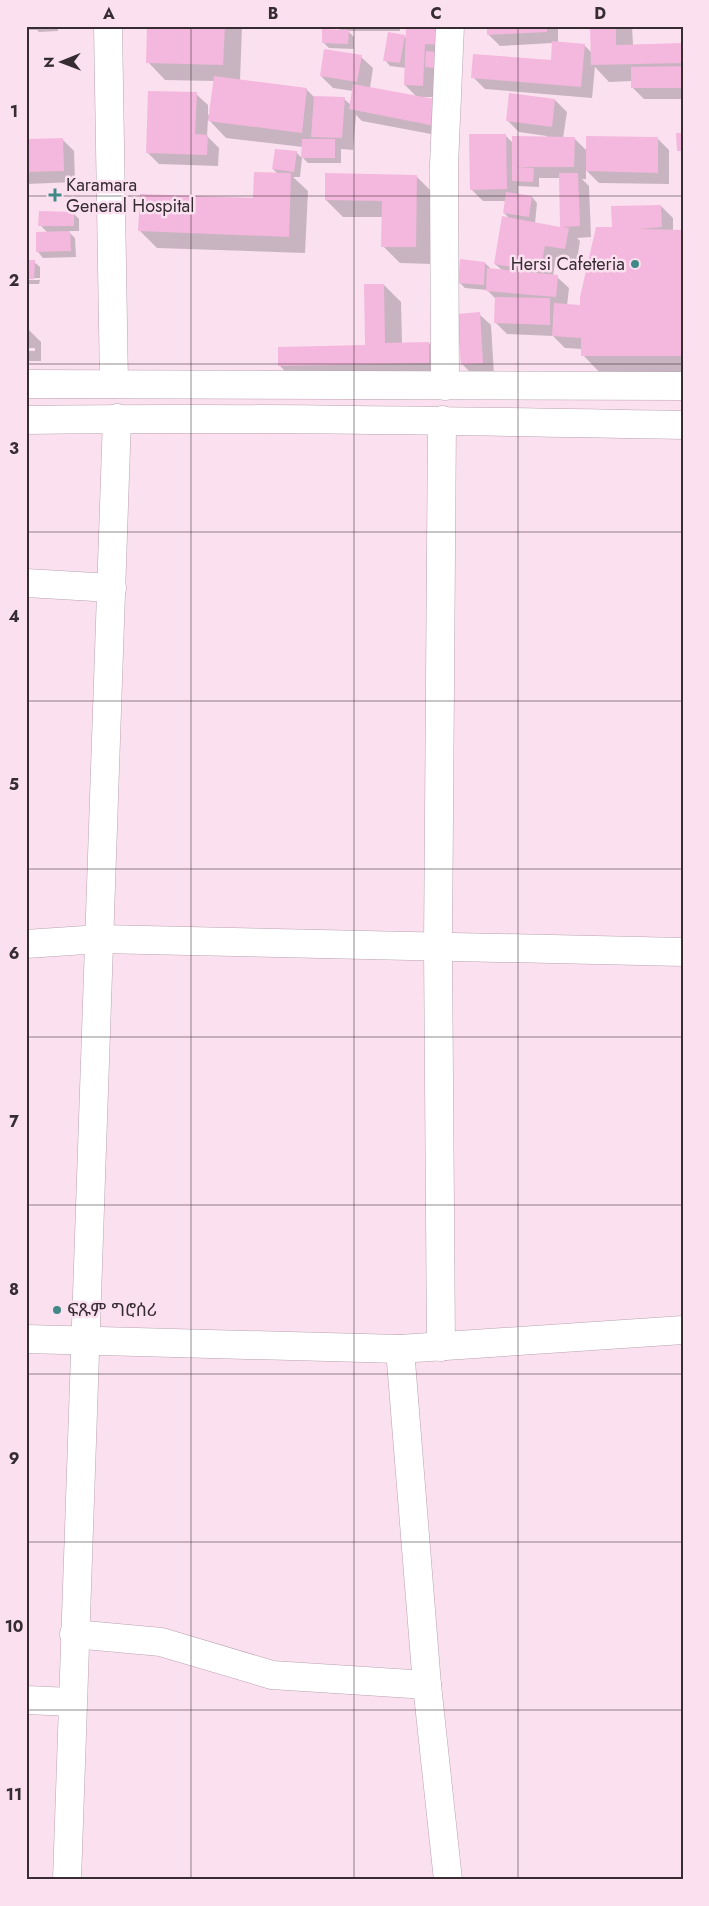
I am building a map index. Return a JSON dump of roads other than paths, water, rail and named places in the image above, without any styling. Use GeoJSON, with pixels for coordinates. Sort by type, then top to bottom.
{"type":"FeatureCollection","features":[{"type":"Feature","properties":{"kind":"street"},"geometry":{"type":"LineString","coordinates":[[108,26],[114,384]]}},
{"type":"Feature","properties":{"kind":"street"},"geometry":{"type":"LineString","coordinates":[[445,386],[444,165],[450,26]]}},
{"type":"Feature","properties":{"kind":"street"},"geometry":{"type":"LineString","coordinates":[[26,384],[683,386]]}},
{"type":"Feature","properties":{"kind":"street"},"geometry":{"type":"LineString","coordinates":[[26,420],[117,418],[442,420],[683,425]]}},
{"type":"Feature","properties":{"kind":"street"},"geometry":{"type":"LineString","coordinates":[[67,1880],[117,418]]}},
{"type":"Feature","properties":{"kind":"street"},"geometry":{"type":"LineString","coordinates":[[441,1347],[438,947],[442,420]]}},
{"type":"Feature","properties":{"kind":"street"},"geometry":{"type":"LineString","coordinates":[[26,583],[112,588]]}},
{"type":"Feature","properties":{"kind":"street"},"geometry":{"type":"LineString","coordinates":[[26,944],[100,939],[683,952]]}},
{"type":"Feature","properties":{"kind":"street"},"geometry":{"type":"LineString","coordinates":[[26,1339],[400,1349],[683,1330]]}},
{"type":"Feature","properties":{"kind":"street"},"geometry":{"type":"LineString","coordinates":[[400,1349],[427,1685],[448,1880]]}},
{"type":"Feature","properties":{"kind":"street"},"geometry":{"type":"LineString","coordinates":[[74,1634],[161,1642],[272,1675],[427,1685]]}},
{"type":"Feature","properties":{"kind":"street"},"geometry":{"type":"LineString","coordinates":[[26,1700],[72,1702]]}},
{"type":"Feature","properties":{"kind":"place","name":"Karamara General Hospital"},"geometry":{"type":"Point","coordinates":[55,195]}},
{"type":"Feature","properties":{"kind":"place","name":"Hersi Cafeteria"},"geometry":{"type":"Point","coordinates":[635,264]}},
{"type":"Feature","properties":{"kind":"place","name":"ፍጹም ግሮሰሪ"},"geometry":{"type":"Point","coordinates":[57,1310]}}]}
